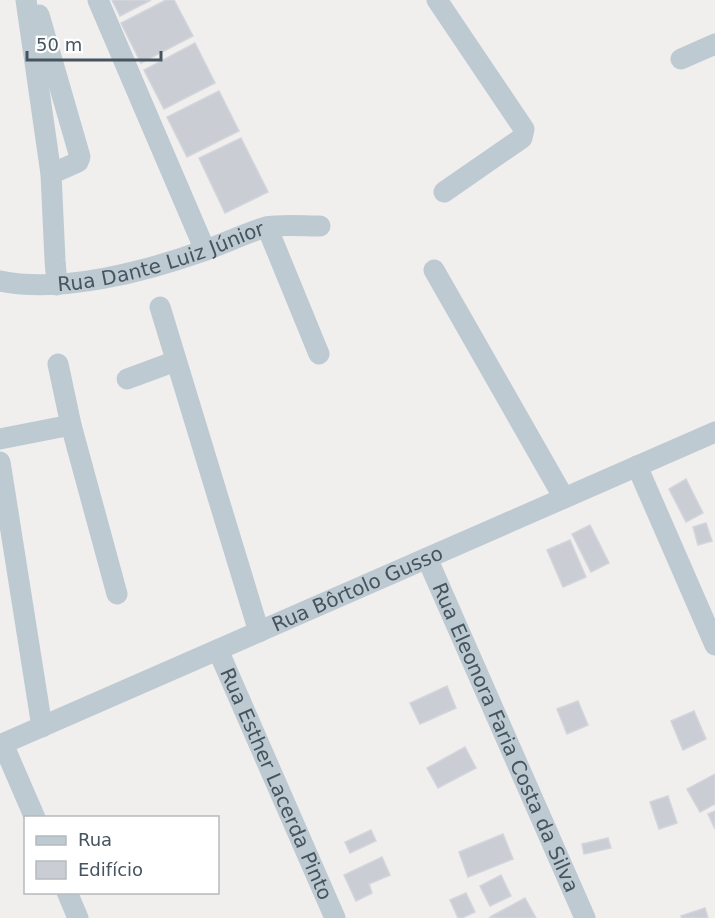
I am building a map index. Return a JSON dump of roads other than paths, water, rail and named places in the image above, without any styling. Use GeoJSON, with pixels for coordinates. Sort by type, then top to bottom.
{"type":"FeatureCollection","features":[{"type":"Feature","properties":{"kind":"street"},"geometry":{"type":"LineString","coordinates":[[26,0],[51,174],[57,285]]}},
{"type":"Feature","properties":{"kind":"street"},"geometry":{"type":"LineString","coordinates":[[35,0],[80,157],[78,162],[51,174]]}},
{"type":"Feature","properties":{"kind":"street"},"geometry":{"type":"LineString","coordinates":[[98,0],[205,250]]}},
{"type":"Feature","properties":{"kind":"street"},"geometry":{"type":"LineString","coordinates":[[437,0],[524,129],[522,138],[444,192]]}},
{"type":"Feature","properties":{"kind":"street"},"geometry":{"type":"LineString","coordinates":[[681,59],[715,44]]}},
{"type":"Feature","properties":{"kind":"street","name":"Rua Dante Luiz Júnior"},"geometry":{"type":"LineString","coordinates":[[0,280],[30,285],[57,285],[88,281],[171,262],[267,227],[320,226]]}},
{"type":"Feature","properties":{"kind":"street"},"geometry":{"type":"LineString","coordinates":[[267,227],[319,354]]}},
{"type":"Feature","properties":{"kind":"street"},"geometry":{"type":"LineString","coordinates":[[434,270],[564,498]]}},
{"type":"Feature","properties":{"kind":"street"},"geometry":{"type":"LineString","coordinates":[[160,307],[259,632]]}},
{"type":"Feature","properties":{"kind":"street"},"geometry":{"type":"LineString","coordinates":[[127,379],[176,361]]}},
{"type":"Feature","properties":{"kind":"street"},"geometry":{"type":"LineString","coordinates":[[57,364],[71,425],[117,594]]}},
{"type":"Feature","properties":{"kind":"street"},"geometry":{"type":"LineString","coordinates":[[0,439],[71,425]]}},
{"type":"Feature","properties":{"kind":"street","name":"Rua Bôrtolo Gusso"},"geometry":{"type":"LineString","coordinates":[[2,745],[715,432]]}},
{"type":"Feature","properties":{"kind":"street"},"geometry":{"type":"LineString","coordinates":[[0,462],[8,563],[42,727]]}},
{"type":"Feature","properties":{"kind":"street"},"geometry":{"type":"LineString","coordinates":[[637,466],[715,645]]}},
{"type":"Feature","properties":{"kind":"street","name":"Rua Eleonora Faria Costa da Silva"},"geometry":{"type":"LineString","coordinates":[[427,558],[585,918]]}},
{"type":"Feature","properties":{"kind":"street","name":"Rua Esther Lacerda Pinto"},"geometry":{"type":"LineString","coordinates":[[218,650],[334,918]]}},
{"type":"Feature","properties":{"kind":"street"},"geometry":{"type":"LineString","coordinates":[[2,745],[34,816]]}},
{"type":"Feature","properties":{"kind":"street"},"geometry":{"type":"LineString","coordinates":[[69,894],[78,918]]}}]}
